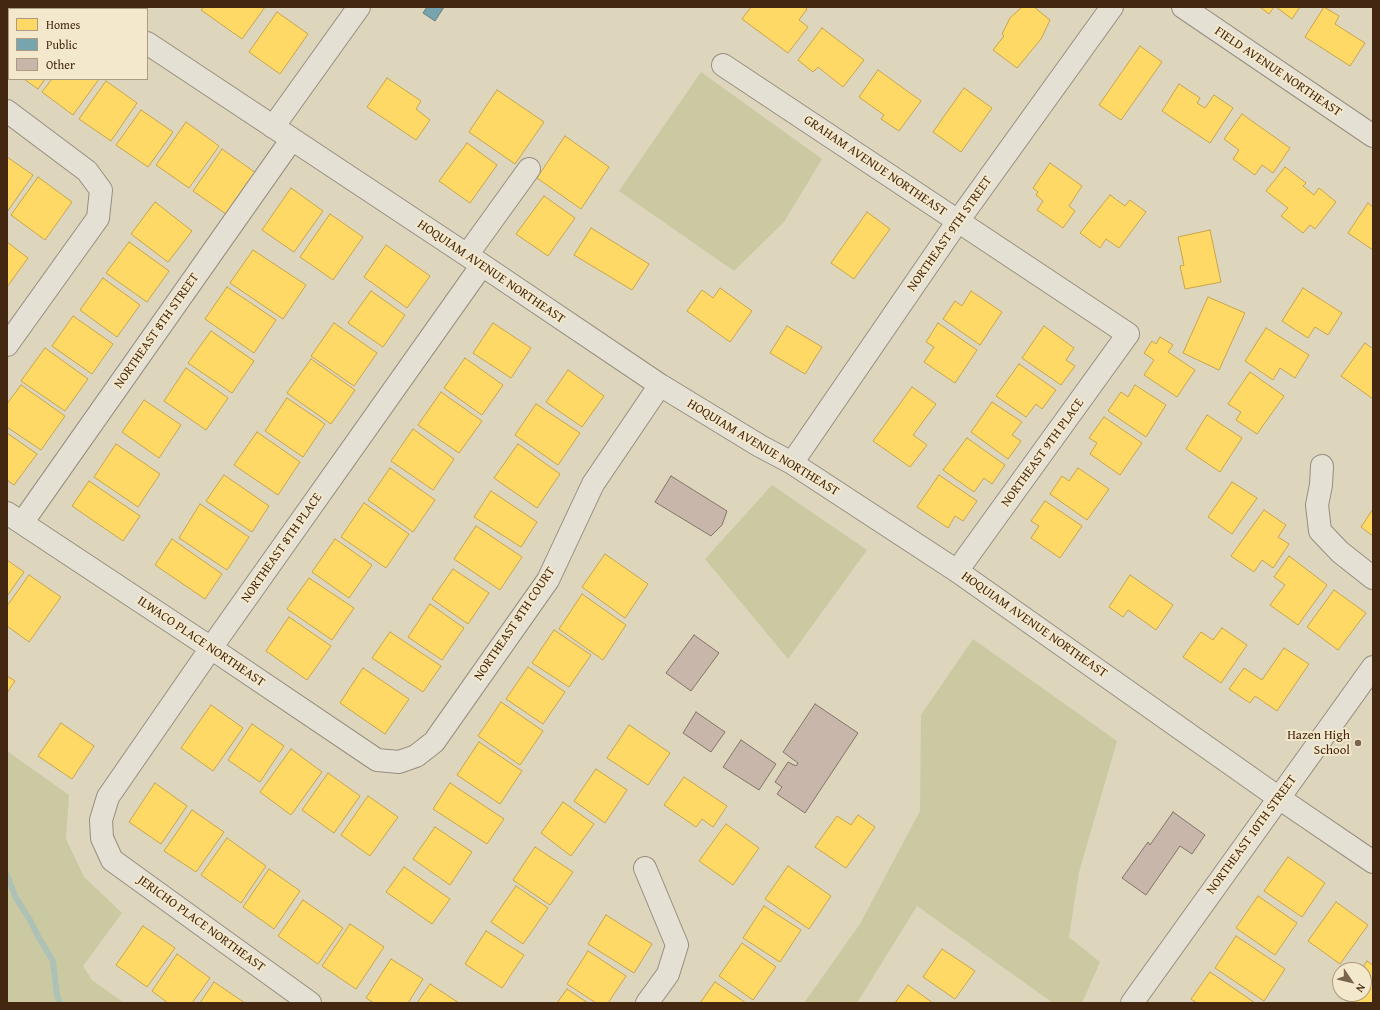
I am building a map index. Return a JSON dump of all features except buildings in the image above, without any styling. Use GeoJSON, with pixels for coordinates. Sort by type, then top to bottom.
{"type":"FeatureCollection","features":[{"type":"Feature","properties":{"kind":"street"},"geometry":{"type":"LineString","coordinates":[[273,127],[359,7]]}},
{"type":"Feature","properties":{"kind":"street","name":"NORTHEAST 9TH STREET"},"geometry":{"type":"LineString","coordinates":[[792,463],[958,221],[1112,7]]}},
{"type":"Feature","properties":{"kind":"street","name":"FIELD AVENUE NORTHEAST"},"geometry":{"type":"LineString","coordinates":[[1183,7],[1373,136]]}},
{"type":"Feature","properties":{"kind":"street","name":"HOQUIAM AVENUE NORTHEAST"},"geometry":{"type":"LineString","coordinates":[[148,44],[474,260],[660,386],[760,446],[792,463],[958,571],[1279,798],[1373,862]]}},
{"type":"Feature","properties":{"kind":"street","name":"GRAHAM AVENUE NORTHEAST"},"geometry":{"type":"LineString","coordinates":[[723,65],[1128,334]]}},
{"type":"Feature","properties":{"kind":"street"},"geometry":{"type":"LineString","coordinates":[[7,111],[87,171],[101,190],[98,218],[7,345]]}},
{"type":"Feature","properties":{"kind":"street","name":"NORTHEAST 8TH STREET"},"geometry":{"type":"LineString","coordinates":[[14,518],[292,139]]}},
{"type":"Feature","properties":{"kind":"street","name":"NORTHEAST 8TH PLACE"},"geometry":{"type":"LineString","coordinates":[[102,838],[101,820],[108,797],[212,648],[474,260],[529,169]]}},
{"type":"Feature","properties":{"kind":"street","name":"NORTHEAST 9TH PLACE"},"geometry":{"type":"LineString","coordinates":[[958,571],[1128,334]]}},
{"type":"Feature","properties":{"kind":"street","name":"NORTHEAST 8TH COURT"},"geometry":{"type":"LineString","coordinates":[[399,762],[416,756],[434,742],[548,580],[593,484],[660,386]]}},
{"type":"Feature","properties":{"kind":"street"},"geometry":{"type":"LineString","coordinates":[[1322,466],[1321,485],[1317,505],[1320,531],[1340,552],[1373,578]]}},
{"type":"Feature","properties":{"kind":"street","name":"ILWACO PLACE NORTHEAST"},"geometry":{"type":"LineString","coordinates":[[14,518],[212,648],[376,760],[399,762]]}},
{"type":"Feature","properties":{"kind":"street","name":"NORTHEAST 10TH STREET"},"geometry":{"type":"LineString","coordinates":[[1132,1003],[1373,666]]}},
{"type":"Feature","properties":{"kind":"street","name":"JERICHO PLACE NORTHEAST"},"geometry":{"type":"LineString","coordinates":[[102,838],[112,860],[310,1003]]}},
{"type":"Feature","properties":{"kind":"street"},"geometry":{"type":"LineString","coordinates":[[645,868],[676,945],[668,974],[647,1003]]}},
{"type":"Feature","properties":{"kind":"green space"},"geometry":{"type":"Polygon","coordinates":[[[701,72],[822,159],[784,222],[734,271],[619,191],[701,72]]]}},
{"type":"Feature","properties":{"kind":"green space"},"geometry":{"type":"Polygon","coordinates":[[[772,485],[867,550],[788,659],[705,559],[772,485]]]}},
{"type":"Feature","properties":{"kind":"green space"},"geometry":{"type":"Polygon","coordinates":[[[973,639],[1117,741],[1079,872],[1069,937],[1100,962],[1082,1003],[1053,1003],[917,906],[857,1003],[804,1003],[860,924],[920,811],[921,715],[973,639]]]}},
{"type":"Feature","properties":{"kind":"green space"},"geometry":{"type":"Polygon","coordinates":[[[7,751],[69,795],[66,839],[84,877],[122,913],[83,966],[92,980],[124,1003],[7,1003],[7,751]]]}},
{"type":"Feature","properties":{"kind":"waterway"},"geometry":{"type":"LineString","coordinates":[[7,875],[16,898],[53,961],[57,995],[60,1003]]}},
{"type":"Feature","properties":{"kind":"place","name":"Hazen High School"},"geometry":{"type":"Point","coordinates":[1358,743]}}]}
